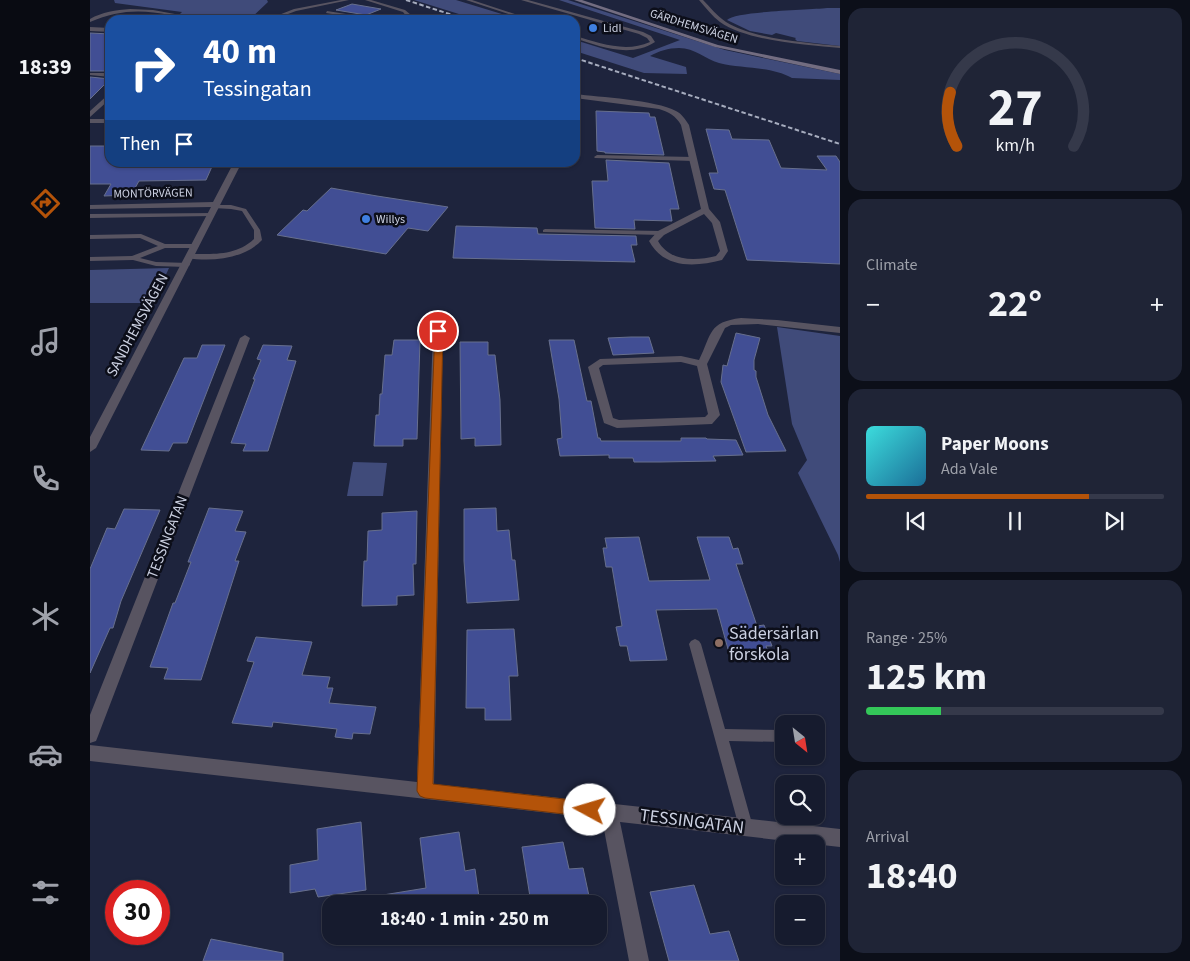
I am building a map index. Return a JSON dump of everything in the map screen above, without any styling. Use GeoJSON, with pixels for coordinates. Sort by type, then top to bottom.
{"type":"FeatureCollection","features":[{"type":"Feature","properties":{"kind":"main road","name":"GÄRDHEMSVÄGEN"},"geometry":{"type":"LineString","coordinates":[[577,0],[717,46],[806,66],[840,71]]}},
{"type":"Feature","properties":{"kind":"street"},"geometry":{"type":"LineString","coordinates":[[90,29],[105,30]]}},
{"type":"Feature","properties":{"kind":"street"},"geometry":{"type":"LineString","coordinates":[[580,97],[660,107],[674,111],[681,116],[685,125],[705,210],[716,222],[724,251],[719,258],[703,262],[670,258],[656,250],[653,241],[661,233],[705,210]]}},
{"type":"Feature","properties":{"kind":"street"},"geometry":{"type":"LineString","coordinates":[[90,115],[105,100]]}},
{"type":"Feature","properties":{"kind":"street","name":"SANDHEMSVÄGEN"},"geometry":{"type":"LineString","coordinates":[[90,448],[236,167]]}},
{"type":"Feature","properties":{"kind":"street","name":"MONTÖRVÄGEN"},"geometry":{"type":"LineString","coordinates":[[90,207],[215,208]]}},
{"type":"Feature","properties":{"kind":"street"},"geometry":{"type":"LineString","coordinates":[[702,364],[681,359],[600,362],[593,367],[608,420],[616,424],[708,421],[714,415],[702,364],[710,352],[719,327],[726,321],[743,320],[840,330]]}},
{"type":"Feature","properties":{"kind":"street"},"geometry":{"type":"LineString","coordinates":[[425,791],[438,331]]}},
{"type":"Feature","properties":{"kind":"street","name":"TESSINGATAN"},"geometry":{"type":"LineString","coordinates":[[90,736],[245,338]]}},
{"type":"Feature","properties":{"kind":"street","name":"TESSINGATAN"},"geometry":{"type":"LineString","coordinates":[[90,753],[840,838]]}},
{"type":"Feature","properties":{"kind":"street"},"geometry":{"type":"LineString","coordinates":[[609,812],[639,961]]}},
{"type":"Feature","properties":{"kind":"lane"},"geometry":{"type":"LineString","coordinates":[[282,15],[295,10],[347,0]]}},
{"type":"Feature","properties":{"kind":"lane"},"geometry":{"type":"LineString","coordinates":[[367,0],[404,11],[408,15]]}},
{"type":"Feature","properties":{"kind":"lane"},"geometry":{"type":"LineString","coordinates":[[468,0],[515,15]]}},
{"type":"Feature","properties":{"kind":"lane"},"geometry":{"type":"LineString","coordinates":[[523,0],[577,15]]}},
{"type":"Feature","properties":{"kind":"lane"},"geometry":{"type":"LineString","coordinates":[[701,0],[723,23],[734,28],[780,39],[840,47]]}},
{"type":"Feature","properties":{"kind":"lane"},"geometry":{"type":"LineString","coordinates":[[90,21],[102,14],[120,11],[172,15]]}},
{"type":"Feature","properties":{"kind":"lane"},"geometry":{"type":"LineString","coordinates":[[327,12],[346,15]]}},
{"type":"Feature","properties":{"kind":"lane"},"geometry":{"type":"LineString","coordinates":[[580,16],[641,33],[654,42],[642,47],[608,48],[580,39]]}},
{"type":"Feature","properties":{"kind":"lane"},"geometry":{"type":"LineString","coordinates":[[90,74],[105,75]]}},
{"type":"Feature","properties":{"kind":"lane"},"geometry":{"type":"LineString","coordinates":[[90,120],[105,121]]}},
{"type":"Feature","properties":{"kind":"lane"},"geometry":{"type":"LineString","coordinates":[[597,157],[693,159]]}},
{"type":"Feature","properties":{"kind":"lane"},"geometry":{"type":"LineString","coordinates":[[90,216],[230,207],[244,210],[257,230],[258,240],[250,249],[234,254],[190,256]]}},
{"type":"Feature","properties":{"kind":"lane"},"geometry":{"type":"LineString","coordinates":[[545,231],[661,233]]}},
{"type":"Feature","properties":{"kind":"lane"},"geometry":{"type":"LineString","coordinates":[[90,237],[140,236],[164,246]]}},
{"type":"Feature","properties":{"kind":"lane"},"geometry":{"type":"LineString","coordinates":[[133,258],[164,246],[195,246]]}},
{"type":"Feature","properties":{"kind":"lane"},"geometry":{"type":"LineString","coordinates":[[90,259],[133,258],[156,264],[184,267]]}},
{"type":"Feature","properties":{"kind":"lane"},"geometry":{"type":"LineString","coordinates":[[695,644],[746,827]]}},
{"type":"Feature","properties":{"kind":"lane"},"geometry":{"type":"LineString","coordinates":[[720,735],[775,736]]}},
{"type":"Feature","properties":{"kind":"shaded area"},"geometry":{"type":"Polygon","coordinates":[[[114,0],[267,0],[268,2],[254,15],[179,15],[182,12],[115,3],[114,0]]]}},
{"type":"Feature","properties":{"kind":"shaded area"},"geometry":{"type":"Polygon","coordinates":[[[414,0],[456,0],[505,15],[462,15],[414,0]]]}},
{"type":"Feature","properties":{"kind":"shaded area"},"geometry":{"type":"Polygon","coordinates":[[[559,0],[568,0],[725,50],[840,74],[840,80],[792,78],[775,71],[728,65],[685,48],[664,50],[650,56],[686,67],[687,74],[644,73],[580,53],[580,42],[633,58],[680,40],[559,0]]]}},
{"type":"Feature","properties":{"kind":"shaded area"},"geometry":{"type":"Polygon","coordinates":[[[840,8],[840,46],[797,41],[796,38],[776,33],[772,35],[750,31],[727,20],[733,17],[758,13],[840,8]]]}},
{"type":"Feature","properties":{"kind":"shaded area"},"geometry":{"type":"Polygon","coordinates":[[[169,268],[153,303],[90,303],[90,270],[169,268]]]}},
{"type":"Feature","properties":{"kind":"shaded area"},"geometry":{"type":"Polygon","coordinates":[[[777,327],[840,336],[840,562],[798,473],[807,460],[792,424],[777,327]]]}},
{"type":"Feature","properties":{"kind":"shaded area"},"geometry":{"type":"Polygon","coordinates":[[[353,462],[387,463],[383,496],[347,496],[353,462]]]}},
{"type":"Feature","properties":{"kind":"building"},"geometry":{"type":"Polygon","coordinates":[[[352,4],[381,9],[366,15],[336,10],[352,4]]]}},
{"type":"Feature","properties":{"kind":"building"},"geometry":{"type":"Polygon","coordinates":[[[90,33],[105,34],[105,71],[90,71],[90,33]]]}},
{"type":"Feature","properties":{"kind":"building"},"geometry":{"type":"Polygon","coordinates":[[[90,77],[105,78],[105,84],[90,99],[90,77]]]}},
{"type":"Feature","properties":{"kind":"building"},"geometry":{"type":"Polygon","coordinates":[[[596,111],[649,113],[650,117],[655,117],[664,155],[605,153],[597,151],[596,111]]]}},
{"type":"Feature","properties":{"kind":"building"},"geometry":{"type":"Polygon","coordinates":[[[706,129],[729,130],[732,139],[769,140],[781,168],[827,170],[817,156],[836,156],[840,162],[840,264],[747,260],[725,190],[714,189],[709,173],[718,173],[706,129]]]}},
{"type":"Feature","properties":{"kind":"building"},"geometry":{"type":"Polygon","coordinates":[[[90,146],[105,146],[105,167],[212,167],[206,180],[139,181],[131,195],[104,196],[111,184],[90,184],[90,146]]]}},
{"type":"Feature","properties":{"kind":"building"},"geometry":{"type":"Polygon","coordinates":[[[606,160],[669,163],[679,209],[670,209],[672,221],[634,220],[635,229],[595,228],[592,181],[608,181],[606,160]]]}},
{"type":"Feature","properties":{"kind":"building","name":"Willys"},"geometry":{"type":"Polygon","coordinates":[[[331,188],[448,207],[428,231],[408,228],[386,254],[277,235],[303,210],[307,211],[331,188]]]}},
{"type":"Feature","properties":{"kind":"building"},"geometry":{"type":"Polygon","coordinates":[[[456,226],[537,228],[538,234],[636,236],[637,245],[631,245],[635,262],[453,258],[456,226]]]}},
{"type":"Feature","properties":{"kind":"building"},"geometry":{"type":"Polygon","coordinates":[[[736,333],[760,338],[754,360],[754,370],[756,371],[756,377],[768,415],[786,451],[746,452],[721,382],[723,365],[727,366],[736,333]]]}},
{"type":"Feature","properties":{"kind":"building"},"geometry":{"type":"Polygon","coordinates":[[[649,337],[654,353],[613,355],[608,338],[649,337]]]}},
{"type":"Feature","properties":{"kind":"building"},"geometry":{"type":"Polygon","coordinates":[[[394,340],[420,340],[417,439],[403,439],[403,446],[374,446],[376,415],[379,415],[385,355],[392,355],[394,340]]]}},
{"type":"Feature","properties":{"kind":"building"},"geometry":{"type":"Polygon","coordinates":[[[549,340],[574,340],[587,401],[591,401],[598,438],[601,441],[681,441],[681,438],[736,440],[743,455],[713,456],[716,461],[660,462],[634,462],[633,458],[609,458],[609,455],[560,456],[557,439],[562,438],[559,399],[549,340]]]}},
{"type":"Feature","properties":{"kind":"building"},"geometry":{"type":"Polygon","coordinates":[[[460,342],[488,342],[488,355],[495,355],[500,400],[501,445],[475,446],[475,438],[461,439],[460,342]]]}},
{"type":"Feature","properties":{"kind":"building"},"geometry":{"type":"Polygon","coordinates":[[[202,345],[225,345],[187,443],[173,443],[169,451],[141,450],[184,358],[197,358],[202,345]]]}},
{"type":"Feature","properties":{"kind":"building"},"geometry":{"type":"Polygon","coordinates":[[[263,345],[292,346],[287,360],[296,361],[268,451],[243,451],[246,444],[231,443],[255,379],[253,379],[261,360],[257,359],[263,345]]]}},
{"type":"Feature","properties":{"kind":"building"},"geometry":{"type":"Polygon","coordinates":[[[209,508],[243,511],[235,531],[246,532],[235,561],[239,561],[201,680],[164,679],[168,668],[150,667],[173,603],[175,603],[191,562],[188,562],[209,508]]]}},
{"type":"Feature","properties":{"kind":"building"},"geometry":{"type":"Polygon","coordinates":[[[496,508],[497,531],[509,530],[512,560],[515,560],[519,600],[467,603],[464,561],[464,509],[496,508]]]}},
{"type":"Feature","properties":{"kind":"building"},"geometry":{"type":"Polygon","coordinates":[[[124,509],[160,510],[121,601],[113,628],[110,628],[90,673],[90,569],[107,528],[115,529],[124,509]]]}},
{"type":"Feature","properties":{"kind":"building"},"geometry":{"type":"Polygon","coordinates":[[[417,511],[416,564],[413,564],[414,595],[397,596],[397,605],[362,606],[364,561],[367,561],[368,531],[382,530],[382,513],[417,511]]]}},
{"type":"Feature","properties":{"kind":"building"},"geometry":{"type":"Polygon","coordinates":[[[639,537],[649,581],[710,580],[697,537],[729,537],[733,549],[738,548],[743,564],[736,564],[757,626],[764,625],[772,646],[766,646],[770,659],[731,660],[717,609],[656,610],[667,660],[630,661],[627,646],[620,646],[616,627],[622,626],[612,567],[606,567],[603,548],[607,548],[605,538],[639,537]]]}},
{"type":"Feature","properties":{"kind":"building"},"geometry":{"type":"Polygon","coordinates":[[[514,629],[518,676],[509,676],[511,720],[485,720],[485,708],[466,708],[467,630],[514,629]]]}},
{"type":"Feature","properties":{"kind":"building"},"geometry":{"type":"Polygon","coordinates":[[[256,637],[312,642],[302,675],[330,677],[327,688],[333,688],[329,703],[376,707],[370,734],[353,733],[352,739],[335,737],[337,729],[273,722],[272,727],[232,723],[254,662],[247,661],[256,637]]]}},
{"type":"Feature","properties":{"kind":"building"},"geometry":{"type":"Polygon","coordinates":[[[361,822],[366,890],[318,897],[315,889],[290,893],[290,865],[318,860],[317,829],[361,822]]]}},
{"type":"Feature","properties":{"kind":"building"},"geometry":{"type":"Polygon","coordinates":[[[459,832],[465,871],[475,869],[479,895],[383,895],[426,888],[420,838],[459,832]]]}},
{"type":"Feature","properties":{"kind":"building"},"geometry":{"type":"Polygon","coordinates":[[[563,842],[569,869],[583,868],[589,895],[530,895],[522,847],[563,842]]]}},
{"type":"Feature","properties":{"kind":"building"},"geometry":{"type":"Polygon","coordinates":[[[694,885],[710,934],[729,931],[739,961],[669,961],[650,892],[694,885]]]}},
{"type":"Feature","properties":{"kind":"building"},"geometry":{"type":"Polygon","coordinates":[[[211,939],[283,953],[283,961],[203,961],[211,939]]]}},
{"type":"Feature","properties":{"kind":"railway"},"geometry":{"type":"LineString","coordinates":[[406,0],[452,15]]}},
{"type":"Feature","properties":{"kind":"railway"},"geometry":{"type":"LineString","coordinates":[[580,60],[840,144]]}},
{"type":"Feature","properties":{"kind":"place","name":"Lidl"},"geometry":{"type":"Point","coordinates":[593,28]}},
{"type":"Feature","properties":{"kind":"place","name":"Willys"},"geometry":{"type":"Point","coordinates":[366,219]}},
{"type":"Feature","properties":{"kind":"place","name":"Sädersärlan förskola"},"geometry":{"type":"Point","coordinates":[719,643]}},
{"type":"Feature","properties":{"kind":"route"},"geometry":{"type":"LineString","coordinates":[[438,331],[425,791],[590,810]]}}]}
